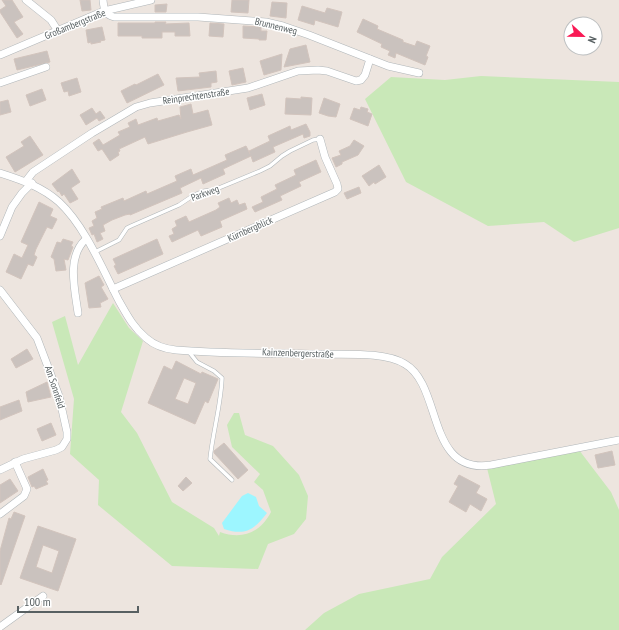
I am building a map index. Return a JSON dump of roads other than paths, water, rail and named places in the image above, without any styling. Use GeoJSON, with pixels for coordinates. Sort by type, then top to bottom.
{"type":"FeatureCollection","features":[{"type":"Feature","properties":{"kind":"street"},"geometry":{"type":"LineString","coordinates":[[26,0],[51,20],[55,24],[58,31]]}},
{"type":"Feature","properties":{"kind":"street"},"geometry":{"type":"LineString","coordinates":[[103,0],[104,11]]}},
{"type":"Feature","properties":{"kind":"street","name":"Großambergstraße"},"geometry":{"type":"LineString","coordinates":[[0,55],[104,11],[151,0]]}},
{"type":"Feature","properties":{"kind":"street","name":"Brunnenweg"},"geometry":{"type":"LineString","coordinates":[[104,11],[109,16],[114,17],[198,17],[266,22],[302,32],[401,70],[419,73]]}},
{"type":"Feature","properties":{"kind":"street","name":"Reinprechtenstraße"},"geometry":{"type":"LineString","coordinates":[[0,236],[12,207],[29,182],[33,172],[92,133],[136,107],[157,102],[248,88],[298,71],[327,71],[356,81],[361,80],[365,75],[370,59]]}},
{"type":"Feature","properties":{"kind":"street"},"geometry":{"type":"LineString","coordinates":[[0,83],[46,67]]}},
{"type":"Feature","properties":{"kind":"street","name":"Kürnbergblick"},"geometry":{"type":"LineString","coordinates":[[113,289],[335,192],[338,189],[337,184],[324,157],[320,139]]}},
{"type":"Feature","properties":{"kind":"street","name":"Kainzenbergerstraße"},"geometry":{"type":"LineString","coordinates":[[0,173],[29,182],[61,204],[80,228],[129,320],[147,339],[168,349],[189,351],[390,357],[400,361],[412,370],[421,382],[440,433],[448,448],[460,459],[471,465],[491,465],[619,440]]}},
{"type":"Feature","properties":{"kind":"street"},"geometry":{"type":"LineString","coordinates":[[78,313],[73,267],[80,247],[86,240]]}},
{"type":"Feature","properties":{"kind":"street","name":"Am Sonnfeld"},"geometry":{"type":"LineString","coordinates":[[0,290],[37,338],[57,389],[67,432],[67,439],[62,447],[56,450],[30,456],[0,470]]}},
{"type":"Feature","properties":{"kind":"street"},"geometry":{"type":"LineString","coordinates":[[0,514],[24,496],[27,489],[16,462]]}},
{"type":"Feature","properties":{"kind":"street"},"geometry":{"type":"LineString","coordinates":[[0,627],[43,596]]}},
{"type":"Feature","properties":{"kind":"lane","name":"Parkweg"},"geometry":{"type":"LineString","coordinates":[[94,253],[119,240],[127,228],[179,205],[194,195],[204,191],[214,190],[260,171],[270,166],[290,151],[313,140],[320,139]]}},
{"type":"Feature","properties":{"kind":"lane"},"geometry":{"type":"LineString","coordinates":[[189,351],[197,362],[214,371],[222,378],[220,406],[210,458],[232,480]]}},
{"type":"Feature","properties":{"kind":"water"},"geometry":{"type":"Polygon","coordinates":[[[248,493],[256,497],[259,506],[267,513],[258,524],[248,530],[238,532],[224,529],[222,523],[242,496],[248,493]]]}}]}
